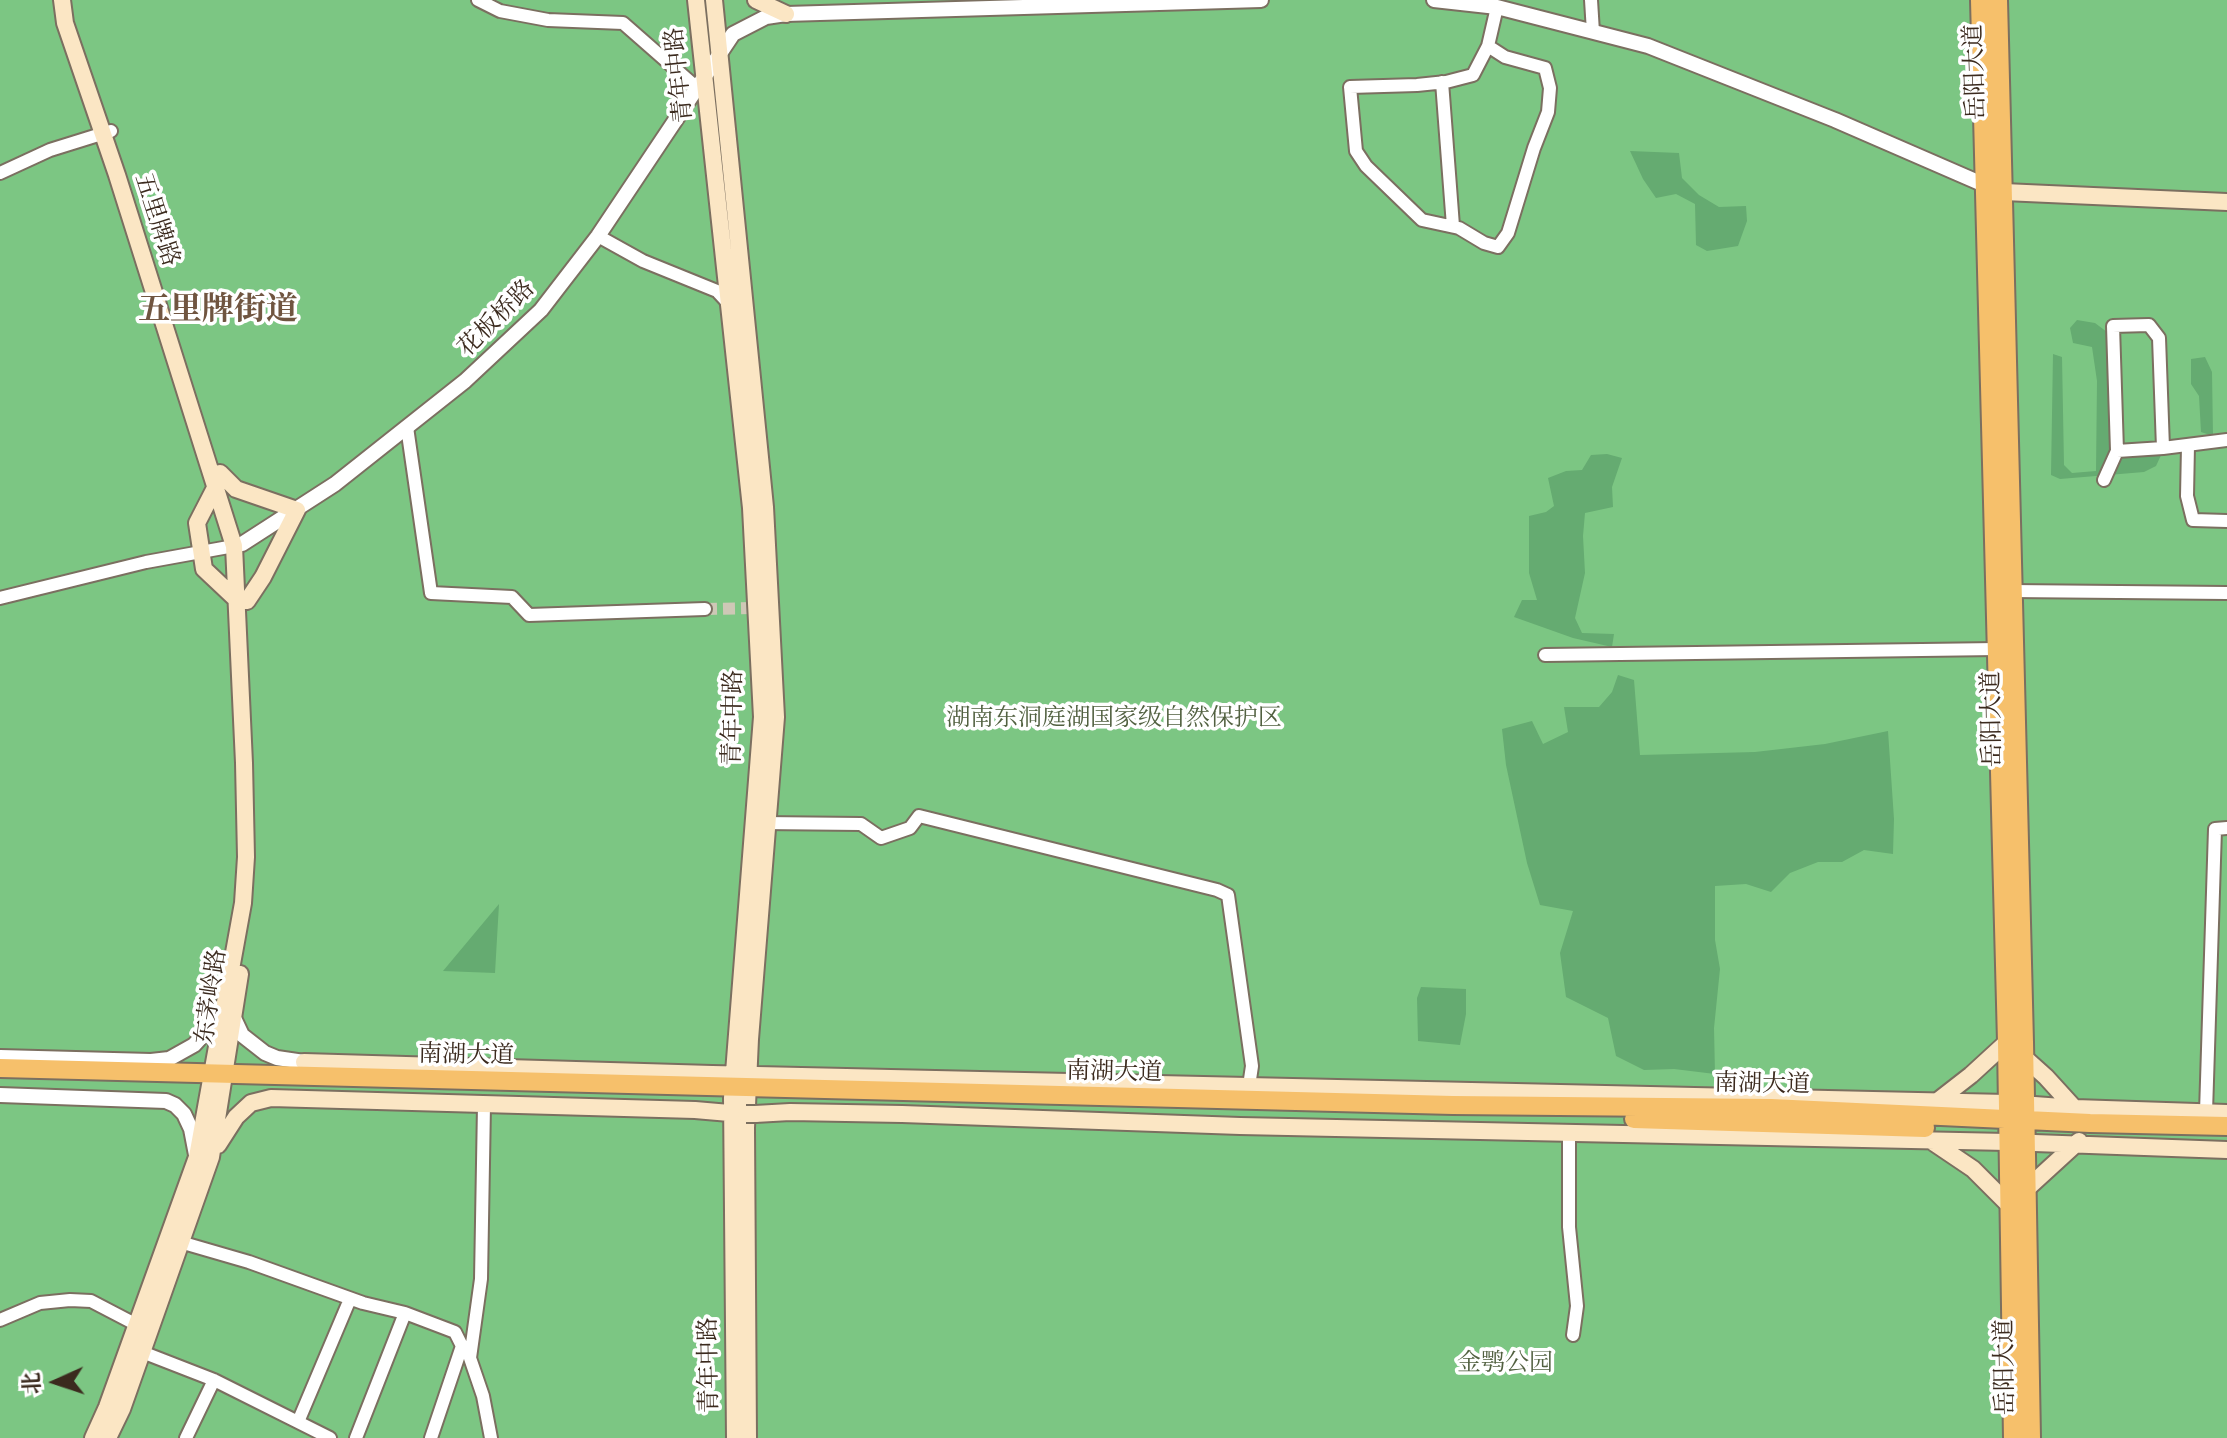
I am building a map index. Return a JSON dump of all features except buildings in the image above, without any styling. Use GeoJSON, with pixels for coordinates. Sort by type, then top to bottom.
{"type":"FeatureCollection","features":[{"type":"Feature","properties":{"kind":"main road","name":"五里牌路"},"geometry":{"type":"LineString","coordinates":[[62,0],[65,23],[107,132]]}},
{"type":"Feature","properties":{"kind":"main road","name":"五里牌路"},"geometry":{"type":"LineString","coordinates":[[71,0],[74,21],[107,132],[238,545]]}},
{"type":"Feature","properties":{"kind":"main road","name":"青年中路"},"geometry":{"type":"LineString","coordinates":[[696,0],[699,82],[731,306],[751,508],[762,717],[760,822],[741,1096],[735,1438]]}},
{"type":"Feature","properties":{"kind":"main road","name":"青年中路"},"geometry":{"type":"LineString","coordinates":[[714,0],[765,507],[776,717],[760,822]]}},
{"type":"Feature","properties":{"kind":"main road"},"geometry":{"type":"LineString","coordinates":[[756,0],[786,14]]}},
{"type":"Feature","properties":{"kind":"main road","name":"岳阳大道"},"geometry":{"type":"LineString","coordinates":[[1980,0],[1998,187],[2015,648],[2024,1058],[2009,1205],[2013,1438]]}},
{"type":"Feature","properties":{"kind":"main road","name":"岳阳大道"},"geometry":{"type":"LineString","coordinates":[[1998,0],[1997,649],[2007,1042],[2026,1189],[2031,1438]]}},
{"type":"Feature","properties":{"kind":"main road"},"geometry":{"type":"LineString","coordinates":[[1998,187],[2227,191]]}},
{"type":"Feature","properties":{"kind":"main road"},"geometry":{"type":"LineString","coordinates":[[1998,187],[2227,202]]}},
{"type":"Feature","properties":{"kind":"main road"},"geometry":{"type":"LineString","coordinates":[[218,480],[297,510],[277,552],[243,601],[204,569],[197,523],[218,480]]}},
{"type":"Feature","properties":{"kind":"main road","name":"东茅岭路"},"geometry":{"type":"LineString","coordinates":[[217,1079],[234,1018],[250,903],[252,857],[243,601],[238,545]]}},
{"type":"Feature","properties":{"kind":"main road","name":"东茅岭路"},"geometry":{"type":"LineString","coordinates":[[108,1438],[122,1409],[180,1242],[204,1157],[217,1079],[225,999],[243,903],[246,857],[243,601]]}},
{"type":"Feature","properties":{"kind":"main road"},"geometry":{"type":"LineString","coordinates":[[2007,1042],[2075,1108],[2085,1133],[2009,1205],[1973,1169],[1931,1140],[1915,1121],[2007,1042]]}},
{"type":"Feature","properties":{"kind":"main road"},"geometry":{"type":"LineString","coordinates":[[304,1062],[741,1096],[1249,1086],[1938,1102],[2016,1124]]}},
{"type":"Feature","properties":{"kind":"main road","name":"南湖大道"},"geometry":{"type":"LineString","coordinates":[[0,1068],[217,1079],[1243,1111],[2016,1124],[2085,1133],[2227,1138]]}},
{"type":"Feature","properties":{"kind":"main road","name":"南湖大道"},"geometry":{"type":"LineString","coordinates":[[0,1080],[217,1079]]}},
{"type":"Feature","properties":{"kind":"main road","name":"青年中路"},"geometry":{"type":"LineString","coordinates":[[741,1096],[748,1438]]}},
{"type":"Feature","properties":{"kind":"main road"},"geometry":{"type":"LineString","coordinates":[[204,1157],[251,1103],[271,1098],[695,1110],[741,1096],[790,1112],[1240,1126],[1931,1140],[2016,1124],[2075,1108],[2227,1113]]}},
{"type":"Feature","properties":{"kind":"main road","name":"南湖大道"},"geometry":{"type":"LineString","coordinates":[[2085,1133],[2227,1126]]}},
{"type":"Feature","properties":{"kind":"main road"},"geometry":{"type":"LineString","coordinates":[[2085,1133],[2227,1150]]}},
{"type":"Feature","properties":{"kind":"main road","name":"东茅岭路"},"geometry":{"type":"LineString","coordinates":[[93,1438],[204,1157]]}},
{"type":"Feature","properties":{"kind":"street"},"geometry":{"type":"LineString","coordinates":[[478,0],[500,11],[548,20],[623,23],[699,82]]}},
{"type":"Feature","properties":{"kind":"street","name":"花板桥路"},"geometry":{"type":"LineString","coordinates":[[238,545],[297,510],[407,427],[465,381],[541,310],[598,236],[733,34],[766,17],[786,14],[1261,0]]}},
{"type":"Feature","properties":{"kind":"street"},"geometry":{"type":"LineString","coordinates":[[1434,0],[1497,7],[1662,52],[1998,187]]}},
{"type":"Feature","properties":{"kind":"street"},"geometry":{"type":"LineString","coordinates":[[1591,0],[1593,32]]}},
{"type":"Feature","properties":{"kind":"street"},"geometry":{"type":"LineString","coordinates":[[1488,46],[1505,57],[1545,68],[1550,88],[1548,112],[1508,233],[1498,247],[1453,226],[1422,220],[1366,166],[1356,151],[1350,87],[1442,82],[1473,75],[1488,46],[1497,7]]}},
{"type":"Feature","properties":{"kind":"street"},"geometry":{"type":"LineString","coordinates":[[1442,82],[1453,226]]}},
{"type":"Feature","properties":{"kind":"street"},"geometry":{"type":"LineString","coordinates":[[0,173],[50,150],[107,132]]}},
{"type":"Feature","properties":{"kind":"street"},"geometry":{"type":"LineString","coordinates":[[598,236],[643,261],[717,291],[731,306]]}},
{"type":"Feature","properties":{"kind":"street"},"geometry":{"type":"LineString","coordinates":[[2104,480],[2117,451],[2113,326],[2149,325],[2159,338],[2163,448]]}},
{"type":"Feature","properties":{"kind":"street"},"geometry":{"type":"LineString","coordinates":[[407,427],[431,593],[512,597],[529,615],[705,609]]}},
{"type":"Feature","properties":{"kind":"street"},"geometry":{"type":"LineString","coordinates":[[2117,451],[2227,440]]}},
{"type":"Feature","properties":{"kind":"street"},"geometry":{"type":"LineString","coordinates":[[2188,446],[2187,496],[2193,520],[2227,521]]}},
{"type":"Feature","properties":{"kind":"street"},"geometry":{"type":"LineString","coordinates":[[0,598],[238,545]]}},
{"type":"Feature","properties":{"kind":"street"},"geometry":{"type":"LineString","coordinates":[[2011,591],[2227,593]]}},
{"type":"Feature","properties":{"kind":"street"},"geometry":{"type":"LineString","coordinates":[[1545,655],[1997,649]]}},
{"type":"Feature","properties":{"kind":"street"},"geometry":{"type":"LineString","coordinates":[[760,822],[861,824],[881,838],[910,828],[919,816],[1228,895],[1252,1066],[1249,1086]]}},
{"type":"Feature","properties":{"kind":"street"},"geometry":{"type":"LineString","coordinates":[[2206,1112],[2215,829],[2227,828]]}},
{"type":"Feature","properties":{"kind":"street"},"geometry":{"type":"LineString","coordinates":[[0,1057],[169,1059],[194,1045],[215,1022],[225,999]]}},
{"type":"Feature","properties":{"kind":"street"},"geometry":{"type":"LineString","coordinates":[[234,1018],[242,1035],[253,1046],[277,1058],[304,1062]]}},
{"type":"Feature","properties":{"kind":"street"},"geometry":{"type":"LineString","coordinates":[[0,1095],[166,1101],[184,1114],[204,1157]]}},
{"type":"Feature","properties":{"kind":"street"},"geometry":{"type":"LineString","coordinates":[[484,1105],[481,1279],[470,1358],[483,1396],[491,1438]]}},
{"type":"Feature","properties":{"kind":"street"},"geometry":{"type":"LineString","coordinates":[[1569,1131],[1569,1227],[1577,1306],[1573,1335]]}},
{"type":"Feature","properties":{"kind":"street"},"geometry":{"type":"LineString","coordinates":[[180,1242],[249,1262],[350,1299],[405,1313],[455,1332],[462,1346],[431,1438]]}},
{"type":"Feature","properties":{"kind":"street"},"geometry":{"type":"LineString","coordinates":[[298,1422],[350,1299]]}},
{"type":"Feature","properties":{"kind":"street"},"geometry":{"type":"LineString","coordinates":[[0,1320],[40,1303],[70,1300],[91,1301],[137,1325]]}},
{"type":"Feature","properties":{"kind":"street"},"geometry":{"type":"LineString","coordinates":[[356,1438],[405,1313]]}},
{"type":"Feature","properties":{"kind":"street"},"geometry":{"type":"LineString","coordinates":[[142,1352],[214,1380],[324,1437]]}},
{"type":"Feature","properties":{"kind":"street"},"geometry":{"type":"LineString","coordinates":[[186,1438],[214,1380]]}},
{"type":"Feature","properties":{"kind":"green space","name":"湖南东洞庭湖国家级自然保护区"},"geometry":{"type":"Polygon","coordinates":[[[0,0],[2227,0],[2227,1438],[0,1438],[0,0]]]}},
{"type":"Feature","properties":{"kind":"green space"},"geometry":{"type":"Polygon","coordinates":[[[1630,151],[1679,153],[1682,178],[1699,195],[1719,207],[1746,206],[1747,221],[1738,246],[1707,251],[1696,245],[1695,204],[1676,194],[1656,198],[1630,151]]]}},
{"type":"Feature","properties":{"kind":"green space"},"geometry":{"type":"Polygon","coordinates":[[[2077,320],[2095,323],[2107,332],[2109,457],[2162,453],[2156,466],[2144,472],[2060,479],[2051,475],[2053,354],[2062,357],[2064,465],[2072,473],[2096,471],[2097,381],[2092,347],[2073,343],[2070,328],[2077,320]]]}},
{"type":"Feature","properties":{"kind":"green space"},"geometry":{"type":"Polygon","coordinates":[[[2205,357],[2212,372],[2213,436],[2201,432],[2199,396],[2191,384],[2191,359],[2205,357]]]}},
{"type":"Feature","properties":{"kind":"green space"},"geometry":{"type":"Polygon","coordinates":[[[1607,454],[1622,458],[1612,487],[1613,507],[1585,513],[1585,573],[1575,618],[1582,633],[1614,634],[1612,647],[1573,638],[1514,617],[1522,600],[1537,600],[1529,573],[1529,516],[1546,512],[1554,506],[1548,478],[1566,471],[1582,470],[1591,455],[1607,454]]]}},
{"type":"Feature","properties":{"kind":"green space"},"geometry":{"type":"Polygon","coordinates":[[[1618,675],[1634,680],[1640,755],[1755,752],[1825,744],[1888,731],[1894,819],[1893,854],[1864,850],[1842,862],[1818,862],[1790,873],[1771,892],[1746,884],[1715,886],[1715,940],[1720,969],[1714,1028],[1715,1074],[1674,1069],[1644,1070],[1616,1056],[1608,1018],[1566,997],[1560,953],[1573,911],[1540,905],[1527,863],[1506,765],[1502,729],[1532,721],[1543,744],[1568,732],[1564,707],[1599,707],[1612,692],[1618,675]]]}},
{"type":"Feature","properties":{"kind":"green space"},"geometry":{"type":"Polygon","coordinates":[[[499,904],[495,973],[443,971],[499,904]]]}},
{"type":"Feature","properties":{"kind":"green space"},"geometry":{"type":"Polygon","coordinates":[[[1421,987],[1466,989],[1466,1014],[1460,1045],[1418,1041],[1417,998],[1421,987]]]}},
{"type":"Feature","properties":{"kind":"tunnel"},"geometry":{"type":"LineString","coordinates":[[705,609],[756,608]]}},
{"type":"Feature","properties":{"kind":"district","name":"五里牌街道"},"geometry":{"type":"Point","coordinates":[218,311]}},
{"type":"Feature","properties":{"kind":"park label","name":"金鹗公园"},"geometry":{"type":"Point","coordinates":[1505,1364]}}]}
